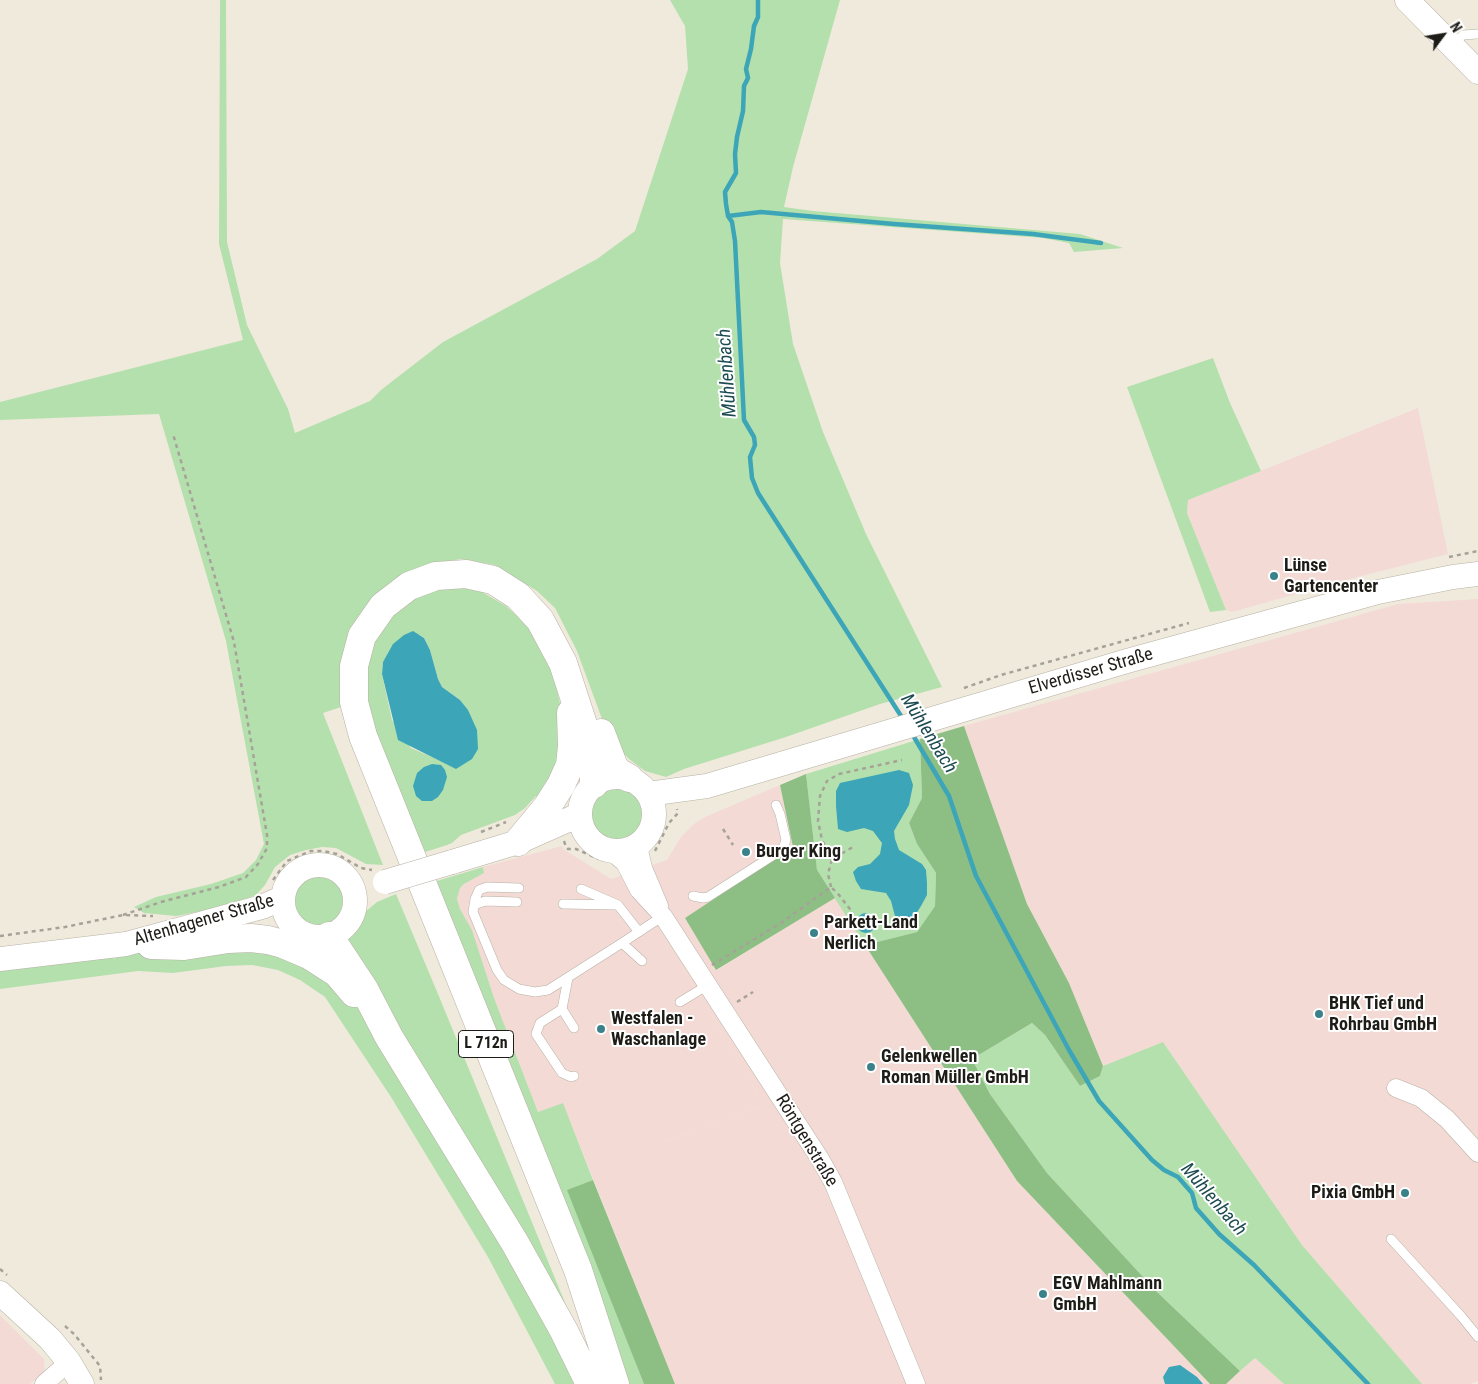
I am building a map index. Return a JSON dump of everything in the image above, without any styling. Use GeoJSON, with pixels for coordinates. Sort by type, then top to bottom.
{"type":"FeatureCollection","features":[{"type":"Feature","properties":{"kind":"main road"},"geometry":{"type":"LineString","coordinates":[[1407,0],[1478,72]]}},
{"type":"Feature","properties":{"kind":"main road"},"geometry":{"type":"LineString","coordinates":[[437,564],[474,564],[493,569],[524,585],[538,597],[561,626],[572,648],[614,767],[618,772],[639,786],[654,806],[655,818],[647,837],[638,846],[623,852],[612,852],[599,847],[583,825],[582,800],[594,784],[606,778],[616,777],[639,786]]}},
{"type":"Feature","properties":{"kind":"main road","name":"L 712n"},"geometry":{"type":"LineString","coordinates":[[563,663],[540,620],[518,596],[493,580],[466,574],[436,576],[409,586],[383,606],[362,636],[354,666],[354,702],[363,736],[578,1270],[615,1384]]}},
{"type":"Feature","properties":{"kind":"main road","name":"Elverdisser Straße"},"geometry":{"type":"LineString","coordinates":[[655,818],[707,786],[911,725],[1127,661],[1378,592],[1478,574]]}},
{"type":"Feature","properties":{"kind":"main road"},"geometry":{"type":"LineString","coordinates":[[563,663],[594,758],[594,784]]}},
{"type":"Feature","properties":{"kind":"main road"},"geometry":{"type":"LineString","coordinates":[[347,878],[363,882],[379,876],[452,862],[512,832],[552,800],[570,765],[573,724],[563,663]]}},
{"type":"Feature","properties":{"kind":"main road","name":"Elverdisser Straße"},"geometry":{"type":"LineString","coordinates":[[639,786],[707,786]]}},
{"type":"Feature","properties":{"kind":"main road"},"geometry":{"type":"LineString","coordinates":[[512,832],[583,825]]}},
{"type":"Feature","properties":{"kind":"main road"},"geometry":{"type":"LineString","coordinates":[[313,864],[329,866],[342,872],[347,878],[355,895],[354,908],[350,920],[341,929],[329,936],[318,937],[304,934],[292,925],[281,900],[290,878],[298,871],[313,864]]}},
{"type":"Feature","properties":{"kind":"main road"},"geometry":{"type":"LineString","coordinates":[[354,908],[368,894],[379,876]]}},
{"type":"Feature","properties":{"kind":"main road","name":"Altenhagener Straße"},"geometry":{"type":"LineString","coordinates":[[0,959],[138,944],[267,920],[281,900]]}},
{"type":"Feature","properties":{"kind":"main road"},"geometry":{"type":"LineString","coordinates":[[329,936],[364,989],[389,1037],[515,1243],[564,1331],[590,1384]]}},
{"type":"Feature","properties":{"kind":"main road"},"geometry":{"type":"LineString","coordinates":[[138,944],[184,946],[228,939],[251,938],[284,944],[309,955],[337,974],[389,1037]]}},
{"type":"Feature","properties":{"kind":"main road"},"geometry":{"type":"LineString","coordinates":[[0,1293],[50,1338],[77,1355],[82,1384]]}},
{"type":"Feature","properties":{"kind":"street","name":"Röntgenstraße"},"geometry":{"type":"LineString","coordinates":[[638,846],[643,868],[663,916]]}},
{"type":"Feature","properties":{"kind":"street","name":"Röntgenstraße"},"geometry":{"type":"LineString","coordinates":[[612,852],[625,863],[638,890],[663,916],[820,1159],[833,1182],[916,1384]]}},
{"type":"Feature","properties":{"kind":"street"},"geometry":{"type":"LineString","coordinates":[[1396,1088],[1421,1098],[1447,1119],[1478,1153]]}},
{"type":"Feature","properties":{"kind":"street"},"geometry":{"type":"LineString","coordinates":[[44,1384],[77,1355]]}},
{"type":"Feature","properties":{"kind":"lane"},"geometry":{"type":"LineString","coordinates":[[1452,45],[1463,35],[1478,34]]}},
{"type":"Feature","properties":{"kind":"lane"},"geometry":{"type":"LineString","coordinates":[[693,896],[708,897],[780,851],[786,840],[776,805]]}},
{"type":"Feature","properties":{"kind":"lane"},"geometry":{"type":"LineString","coordinates":[[519,888],[487,887],[478,890],[474,898],[473,912],[496,970],[504,980],[519,989],[535,992],[548,990],[663,916]]}},
{"type":"Feature","properties":{"kind":"lane"},"geometry":{"type":"LineString","coordinates":[[581,889],[618,905],[638,932]]}},
{"type":"Feature","properties":{"kind":"lane"},"geometry":{"type":"LineString","coordinates":[[474,905],[485,901],[516,902]]}},
{"type":"Feature","properties":{"kind":"lane"},"geometry":{"type":"LineString","coordinates":[[563,904],[618,905]]}},
{"type":"Feature","properties":{"kind":"lane"},"geometry":{"type":"LineString","coordinates":[[622,943],[642,961]]}},
{"type":"Feature","properties":{"kind":"lane"},"geometry":{"type":"LineString","coordinates":[[568,978],[562,1009],[574,1028]]}},
{"type":"Feature","properties":{"kind":"lane"},"geometry":{"type":"LineString","coordinates":[[680,1002],[704,978]]}},
{"type":"Feature","properties":{"kind":"lane"},"geometry":{"type":"LineString","coordinates":[[562,1009],[540,1023],[536,1034],[562,1074],[574,1076]]}},
{"type":"Feature","properties":{"kind":"lane"},"geometry":{"type":"LineString","coordinates":[[1391,1239],[1478,1337]]}},
{"type":"Feature","properties":{"kind":"path"},"geometry":{"type":"LineString","coordinates":[[0,936],[46,930],[123,915],[161,902],[219,887],[246,877],[258,864],[267,848],[267,835],[234,642],[173,434]]}},
{"type":"Feature","properties":{"kind":"path"},"geometry":{"type":"LineString","coordinates":[[853,913],[831,887],[828,874],[832,859],[822,840],[818,821],[820,796],[827,781],[839,774],[902,760]]}},
{"type":"Feature","properties":{"kind":"path"},"geometry":{"type":"LineString","coordinates":[[723,829],[733,845]]}},
{"type":"Feature","properties":{"kind":"path"},"geometry":{"type":"LineString","coordinates":[[477,834],[512,832]]}},
{"type":"Feature","properties":{"kind":"path"},"geometry":{"type":"LineString","coordinates":[[832,859],[853,847]]}},
{"type":"Feature","properties":{"kind":"path"},"geometry":{"type":"LineString","coordinates":[[281,900],[287,861],[311,852],[323,851],[337,854],[379,876]]}},
{"type":"Feature","properties":{"kind":"path"},"geometry":{"type":"LineString","coordinates":[[704,978],[831,887]]}},
{"type":"Feature","properties":{"kind":"path"},"geometry":{"type":"LineString","coordinates":[[123,915],[159,916]]}},
{"type":"Feature","properties":{"kind":"path"},"geometry":{"type":"LineString","coordinates":[[77,1355],[100,1366],[102,1384]]}},
{"type":"Feature","properties":{"kind":"shaded area"},"geometry":{"type":"Polygon","coordinates":[[[1418,408],[1448,554],[1232,612],[1226,610],[1187,513],[1188,500],[1418,408]]]}},
{"type":"Feature","properties":{"kind":"shaded area"},"geometry":{"type":"Polygon","coordinates":[[[1478,599],[1478,1381],[1470,1384],[1422,1384],[1302,1245],[1163,1042],[1103,1066],[1069,983],[1027,904],[964,726],[1398,604],[1478,599]]]}},
{"type":"Feature","properties":{"kind":"shaded area"},"geometry":{"type":"Polygon","coordinates":[[[780,785],[793,847],[659,936],[681,965],[764,1105],[666,1141],[538,1112],[494,998],[472,930],[460,909],[457,899],[460,888],[473,878],[484,873],[483,867],[562,846],[563,849],[611,879],[667,860],[681,837],[694,824],[705,817],[780,785]]]}},
{"type":"Feature","properties":{"kind":"shaded area"},"geometry":{"type":"Polygon","coordinates":[[[835,898],[1017,1181],[1210,1384],[675,1384],[563,1103],[624,1080],[666,1141],[764,1105],[681,965],[658,936],[685,918],[717,970],[835,898]]]}},
{"type":"Feature","properties":{"kind":"shaded area"},"geometry":{"type":"Polygon","coordinates":[[[0,1315],[44,1359],[45,1372],[30,1384],[0,1384],[0,1315]]]}},
{"type":"Feature","properties":{"kind":"shaded area"},"geometry":{"type":"Polygon","coordinates":[[[1255,1358],[1284,1384],[1226,1384],[1255,1358]]]}},
{"type":"Feature","properties":{"kind":"green space"},"geometry":{"type":"Polygon","coordinates":[[[220,0],[226,0],[227,242],[247,325],[288,409],[295,433],[370,401],[381,390],[443,342],[597,259],[635,231],[688,69],[685,26],[670,0],[840,0],[793,167],[784,207],[1080,234],[1123,248],[1074,252],[1069,243],[1043,238],[783,219],[780,263],[793,344],[823,432],[866,534],[942,687],[880,704],[786,737],[684,769],[666,777],[645,771],[629,759],[609,738],[577,651],[555,608],[537,591],[495,565],[461,559],[428,565],[376,603],[344,706],[323,713],[383,865],[366,864],[336,848],[322,847],[290,855],[275,867],[265,885],[256,895],[248,898],[176,916],[144,913],[134,907],[156,897],[211,884],[243,873],[256,860],[264,844],[226,641],[159,414],[0,420],[0,402],[243,340],[219,244],[220,0]]]}},
{"type":"Feature","properties":{"kind":"green space"},"geometry":{"type":"Polygon","coordinates":[[[1213,358],[1230,403],[1261,471],[1188,500],[1187,513],[1226,610],[1210,612],[1127,387],[1213,358]]]}},
{"type":"Feature","properties":{"kind":"green space"},"geometry":{"type":"Polygon","coordinates":[[[459,587],[482,592],[506,606],[527,625],[539,643],[553,675],[564,719],[564,753],[541,798],[536,796],[525,808],[515,815],[461,835],[452,843],[416,855],[363,719],[368,637],[397,605],[439,588],[459,587]],[[420,635],[383,662],[382,674],[392,720],[411,748],[441,761],[467,710],[460,700],[442,687],[424,638],[420,635]]]}},
{"type":"Feature","properties":{"kind":"green space"},"geometry":{"type":"Polygon","coordinates":[[[964,726],[1027,904],[1069,983],[1103,1066],[1100,1076],[1080,1086],[1045,1035],[1032,1023],[972,1059],[990,1094],[1047,1173],[1157,1292],[1240,1371],[1226,1384],[1210,1384],[1017,1181],[865,945],[917,932],[935,906],[936,873],[917,844],[909,823],[922,798],[920,739],[964,726]]]}},
{"type":"Feature","properties":{"kind":"green space"},"geometry":{"type":"Polygon","coordinates":[[[920,739],[922,798],[909,823],[917,844],[936,873],[935,906],[917,932],[865,945],[817,871],[806,774],[920,739]]]}},
{"type":"Feature","properties":{"kind":"green space"},"geometry":{"type":"Polygon","coordinates":[[[806,774],[817,870],[835,898],[716,970],[685,918],[793,847],[780,785],[806,774]]]}},
{"type":"Feature","properties":{"kind":"green space"},"geometry":{"type":"Polygon","coordinates":[[[617,786],[628,788],[637,794],[643,803],[645,814],[643,825],[637,834],[628,840],[617,842],[606,840],[597,834],[591,825],[589,814],[591,803],[597,794],[606,788],[617,786]]]}},
{"type":"Feature","properties":{"kind":"green space"},"geometry":{"type":"Polygon","coordinates":[[[483,867],[484,873],[460,888],[457,899],[460,909],[472,930],[494,998],[538,1112],[563,1103],[593,1180],[568,1190],[644,1384],[628,1384],[427,884],[483,867]]]}},
{"type":"Feature","properties":{"kind":"green space"},"geometry":{"type":"Polygon","coordinates":[[[318,873],[333,878],[341,886],[346,901],[341,916],[333,924],[318,929],[303,924],[295,916],[290,901],[295,886],[303,878],[318,873]]]}},
{"type":"Feature","properties":{"kind":"green space"},"geometry":{"type":"Polygon","coordinates":[[[396,894],[573,1322],[339,940],[357,926],[365,912],[377,902],[396,894]]]}},
{"type":"Feature","properties":{"kind":"green space"},"geometry":{"type":"Polygon","coordinates":[[[255,944],[338,983],[361,1012],[510,1258],[580,1384],[555,1384],[488,1257],[391,1097],[325,997],[300,980],[278,970],[252,965],[226,966],[173,973],[138,971],[0,989],[0,970],[110,954],[114,959],[123,953],[255,944]]]}},
{"type":"Feature","properties":{"kind":"green space"},"geometry":{"type":"Polygon","coordinates":[[[1032,1023],[1045,1035],[1080,1086],[1100,1076],[1103,1066],[1163,1042],[1302,1245],[1422,1384],[1284,1384],[1255,1358],[1240,1371],[1157,1292],[1047,1173],[990,1094],[972,1059],[1032,1023]]]}},
{"type":"Feature","properties":{"kind":"green space"},"geometry":{"type":"Polygon","coordinates":[[[593,1180],[675,1384],[644,1384],[567,1190],[593,1180]]]}},
{"type":"Feature","properties":{"kind":"water"},"geometry":{"type":"Polygon","coordinates":[[[413,631],[424,638],[442,687],[460,700],[468,710],[477,730],[478,749],[472,759],[456,769],[398,740],[382,674],[383,662],[393,644],[404,635],[413,631]]]}},
{"type":"Feature","properties":{"kind":"water"},"geometry":{"type":"Polygon","coordinates":[[[432,764],[441,765],[447,777],[443,790],[438,797],[432,801],[422,801],[416,796],[413,786],[417,773],[424,767],[432,764]]]}},
{"type":"Feature","properties":{"kind":"water"},"geometry":{"type":"Polygon","coordinates":[[[899,770],[909,773],[913,785],[909,805],[894,831],[895,839],[899,850],[922,864],[926,870],[927,883],[927,895],[921,906],[914,917],[904,923],[896,920],[891,901],[886,893],[861,889],[853,872],[858,867],[870,864],[880,854],[882,843],[873,831],[864,828],[847,832],[838,829],[836,806],[836,791],[840,783],[899,770]]]}},
{"type":"Feature","properties":{"kind":"water"},"geometry":{"type":"Polygon","coordinates":[[[866,913],[873,916],[876,923],[873,930],[866,933],[859,930],[856,923],[859,916],[866,913]]]}},
{"type":"Feature","properties":{"kind":"water"},"geometry":{"type":"Polygon","coordinates":[[[1180,1365],[1197,1377],[1203,1384],[1165,1384],[1163,1377],[1169,1367],[1180,1365]]]}},
{"type":"Feature","properties":{"kind":"waterway","name":"Mühlenbach"},"geometry":{"type":"LineString","coordinates":[[758,0],[758,17],[754,26],[746,69],[748,78],[744,86],[743,111],[737,137],[735,154],[736,173],[725,192],[728,216],[732,222],[735,241],[744,420],[754,437],[755,445],[750,457],[752,478],[758,493],[903,719]]}},
{"type":"Feature","properties":{"kind":"waterway"},"geometry":{"type":"LineString","coordinates":[[728,216],[761,212],[1033,234],[1101,243]]}},
{"type":"Feature","properties":{"kind":"waterway","name":"Mühlenbach"},"geometry":{"type":"LineString","coordinates":[[911,732],[949,796],[976,876],[1069,1050],[1099,1101],[1152,1160],[1164,1170],[1178,1177],[1192,1193],[1196,1208],[1219,1234],[1254,1265],[1368,1384]]}},
{"type":"Feature","properties":{"kind":"place","name":"Lünse Gartencenter"},"geometry":{"type":"Point","coordinates":[1274,576]}},
{"type":"Feature","properties":{"kind":"place","name":"Burger King"},"geometry":{"type":"Point","coordinates":[746,852]}},
{"type":"Feature","properties":{"kind":"place","name":"Parkett-Land Nerlich"},"geometry":{"type":"Point","coordinates":[814,933]}},
{"type":"Feature","properties":{"kind":"place","name":"BHK Tief und Rohrbau GmbH"},"geometry":{"type":"Point","coordinates":[1319,1014]}},
{"type":"Feature","properties":{"kind":"place","name":"Westfalen - Waschanlage"},"geometry":{"type":"Point","coordinates":[601,1029]}},
{"type":"Feature","properties":{"kind":"place","name":"Gelenkwellen Roman Müller GmbH"},"geometry":{"type":"Point","coordinates":[871,1067]}},
{"type":"Feature","properties":{"kind":"place","name":"Pixia GmbH"},"geometry":{"type":"Point","coordinates":[1405,1193]}},
{"type":"Feature","properties":{"kind":"place","name":"EGV Mahlmann GmbH"},"geometry":{"type":"Point","coordinates":[1043,1294]}}]}
